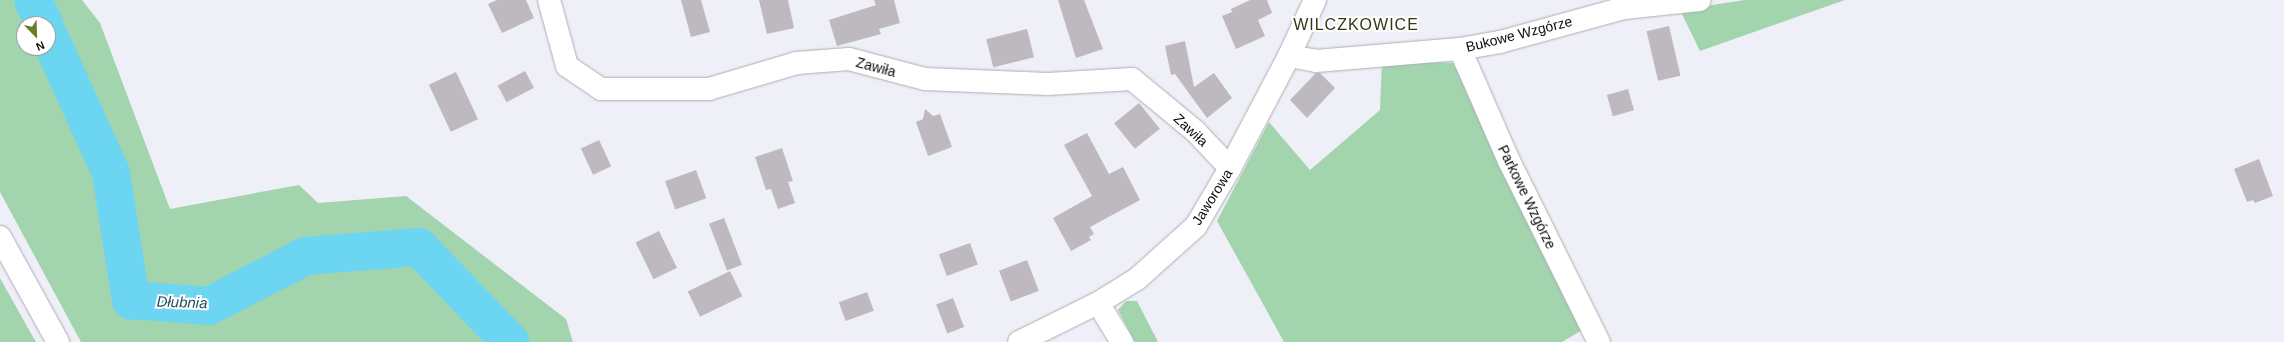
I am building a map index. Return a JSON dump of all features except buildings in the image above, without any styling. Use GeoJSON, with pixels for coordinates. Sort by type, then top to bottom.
{"type":"FeatureCollection","features":[{"type":"Feature","properties":{"kind":"street","name":"Zawiła"},"geometry":{"type":"LineString","coordinates":[[549,0],[567,66],[601,89],[709,89],[797,63],[849,59],[932,80],[1048,84],[1132,79],[1195,131],[1230,168]]}},
{"type":"Feature","properties":{"kind":"street","name":"Jaworowa"},"geometry":{"type":"LineString","coordinates":[[1019,342],[1098,303],[1137,279],[1196,226],[1230,168],[1315,0]]}},
{"type":"Feature","properties":{"kind":"street","name":"Bukowe Wzgórze"},"geometry":{"type":"LineString","coordinates":[[1288,56],[1316,61],[1460,49],[1500,42],[1624,8],[1700,0]]}},
{"type":"Feature","properties":{"kind":"street","name":"Parkowe Wzgórze"},"geometry":{"type":"LineString","coordinates":[[1460,49],[1509,161],[1599,342]]}},
{"type":"Feature","properties":{"kind":"street"},"geometry":{"type":"LineString","coordinates":[[0,237],[58,342]]}},
{"type":"Feature","properties":{"kind":"street"},"geometry":{"type":"LineString","coordinates":[[1098,303],[1122,342]]}},
{"type":"Feature","properties":{"kind":"green space"},"geometry":{"type":"Polygon","coordinates":[[[0,0],[82,0],[100,23],[170,209],[299,185],[318,203],[406,196],[566,319],[573,342],[81,342],[0,192],[0,0]]]}},
{"type":"Feature","properties":{"kind":"green space"},"geometry":{"type":"Polygon","coordinates":[[[1745,0],[1845,0],[1700,51],[1680,10],[1745,0]]]}},
{"type":"Feature","properties":{"kind":"green space"},"geometry":{"type":"Polygon","coordinates":[[[1382,60],[1453,63],[1584,329],[1562,342],[1284,342],[1217,221],[1269,122],[1310,170],[1380,110],[1382,60]]]}},
{"type":"Feature","properties":{"kind":"green space"},"geometry":{"type":"Polygon","coordinates":[[[0,278],[29,330],[36,342],[0,342],[0,278]]]}},
{"type":"Feature","properties":{"kind":"green space"},"geometry":{"type":"Polygon","coordinates":[[[1126,301],[1137,301],[1158,342],[1135,342],[1118,310],[1126,301]]]}},
{"type":"Feature","properties":{"kind":"waterway","name":"Dłubnia"},"geometry":{"type":"LineString","coordinates":[[33,0],[40,16]]}},
{"type":"Feature","properties":{"kind":"waterway","name":"Dłubnia"},"geometry":{"type":"LineString","coordinates":[[56,52],[111,173],[131,300],[209,306],[306,256],[419,247],[510,342]]}},
{"type":"Feature","properties":{"kind":"district","name":"WILCZKOWICE"},"geometry":{"type":"Point","coordinates":[1356,25]}}]}
